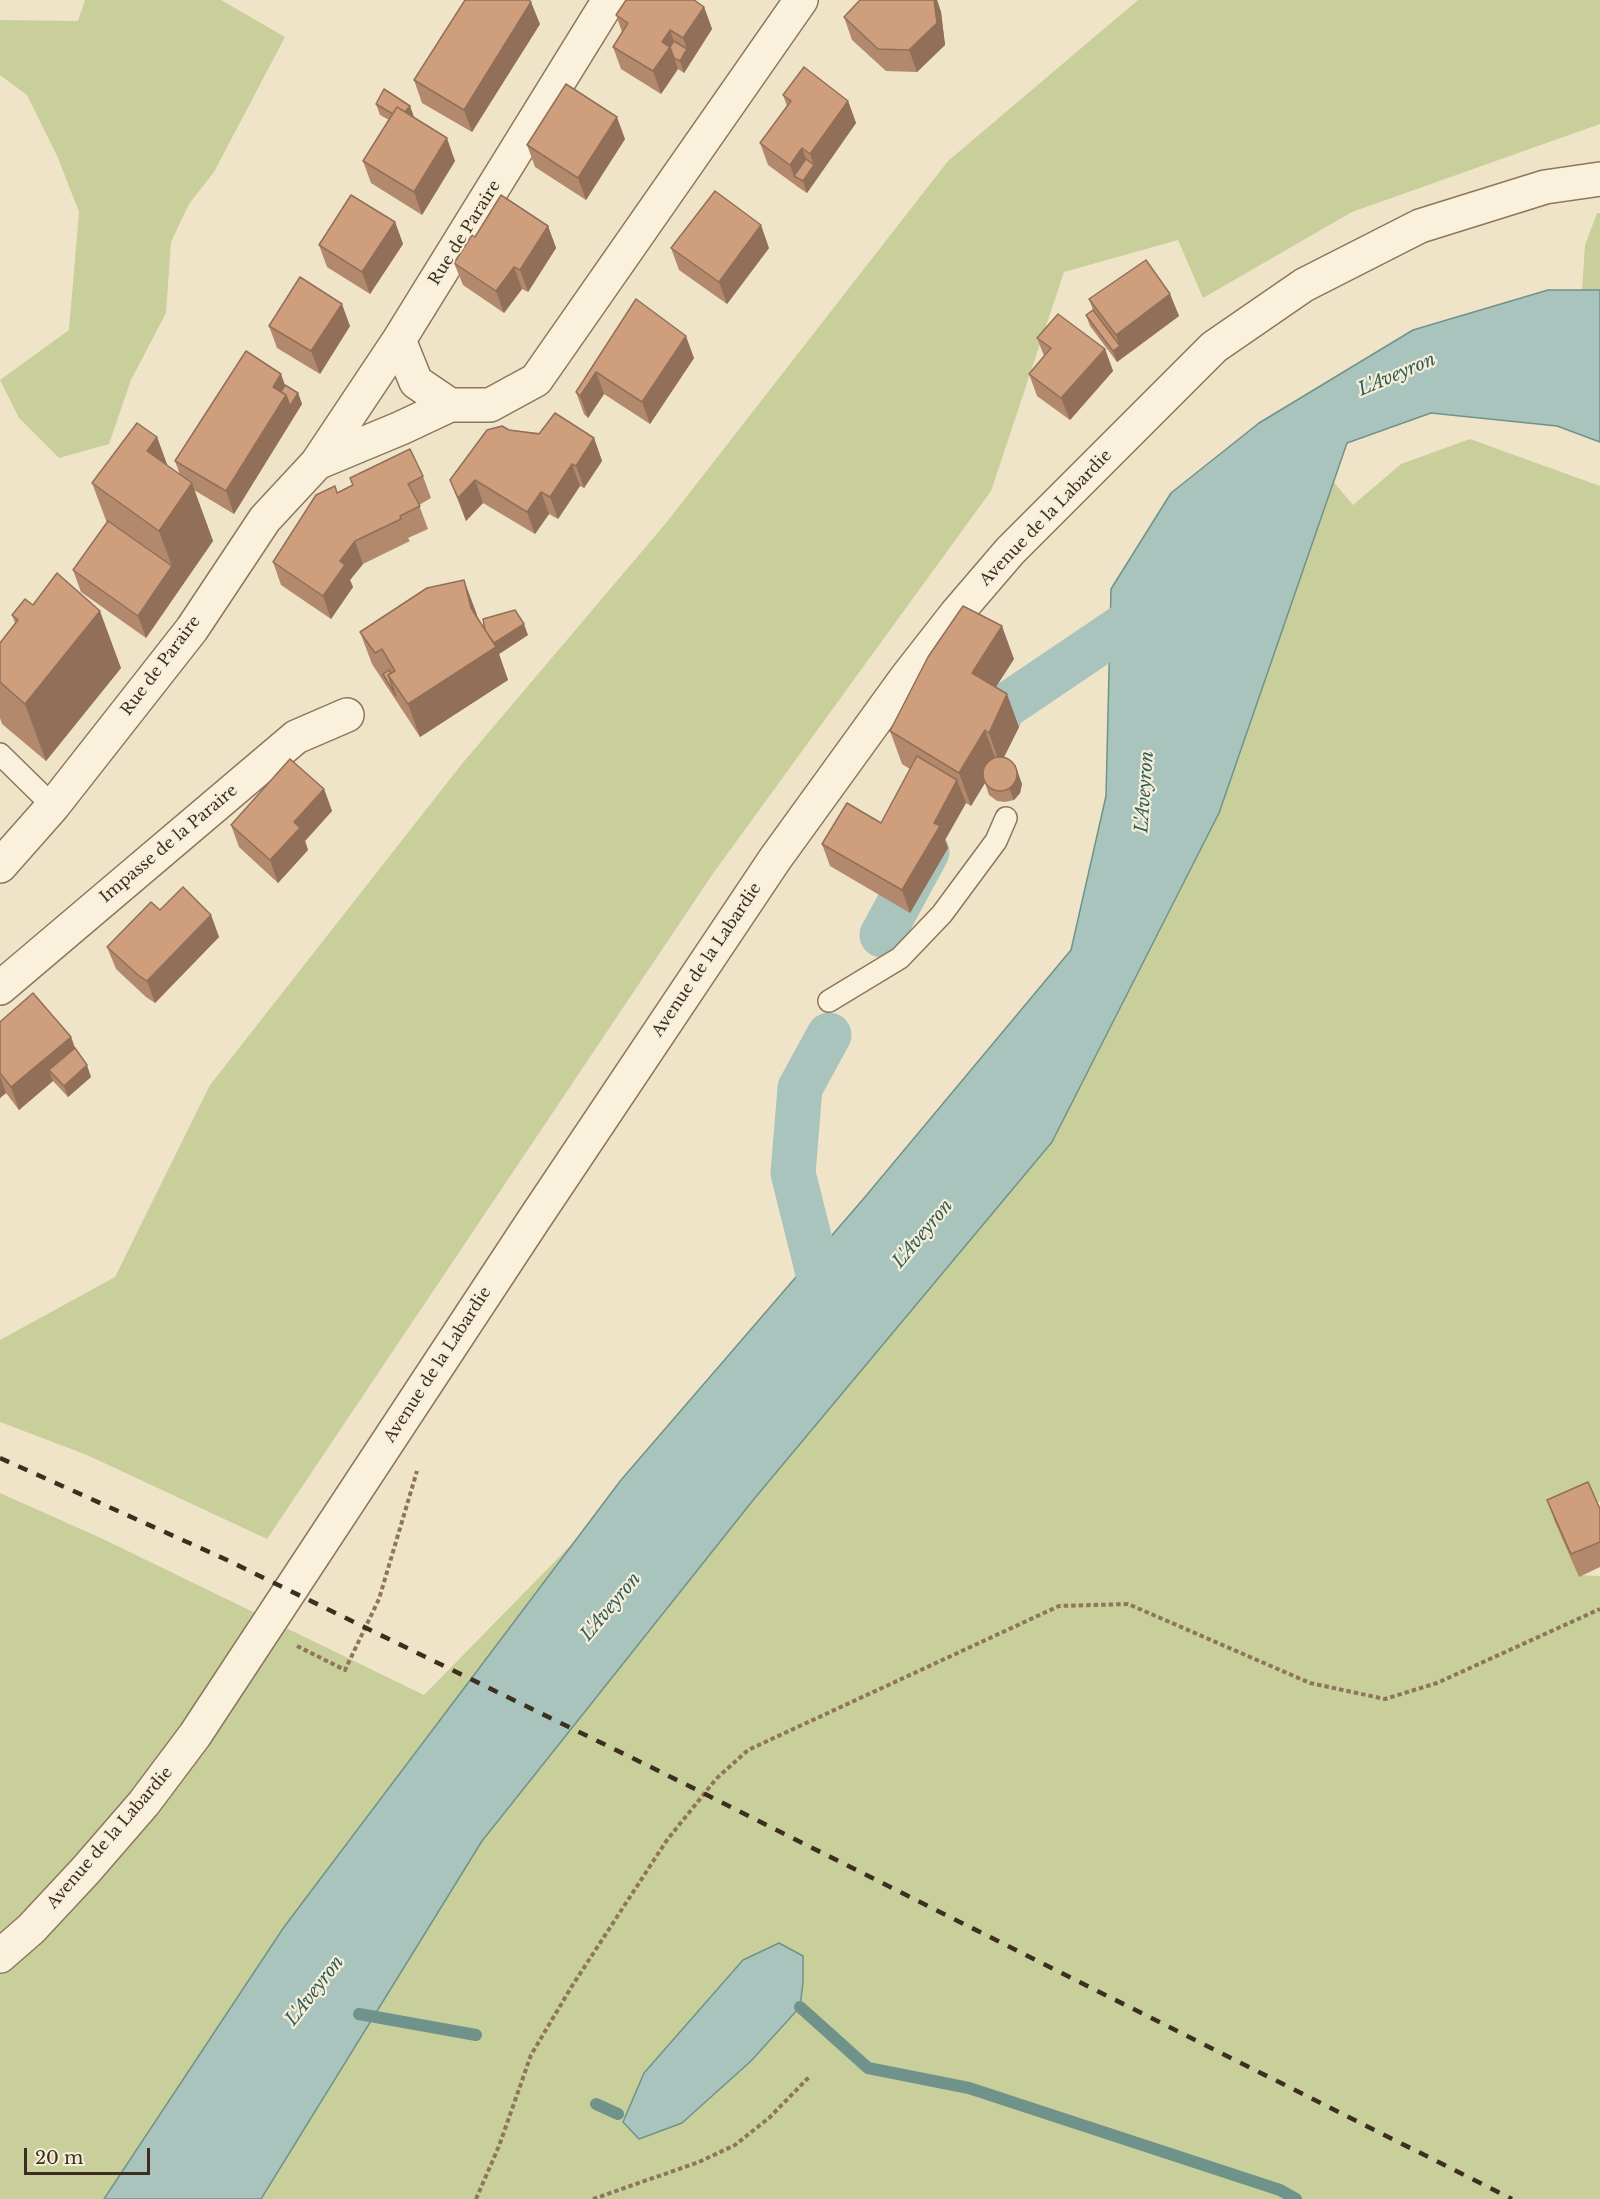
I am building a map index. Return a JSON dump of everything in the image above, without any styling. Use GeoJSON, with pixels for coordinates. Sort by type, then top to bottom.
{"type":"FeatureCollection","features":[{"type":"Feature","properties":{"kind":"street","name":"Rue de Paraire"},"geometry":{"type":"LineString","coordinates":[[0,866],[52,806],[192,629],[265,519],[317,463],[399,340],[609,0]]}},
{"type":"Feature","properties":{"kind":"street"},"geometry":{"type":"LineString","coordinates":[[399,340],[416,382],[450,405],[490,405],[536,380],[801,0]]}},
{"type":"Feature","properties":{"kind":"street","name":"Avenue de la Labardie"},"geometry":{"type":"LineString","coordinates":[[0,1956],[31,1929],[86,1870],[144,1803],[195,1736],[533,1221],[775,859],[914,669],[956,614],[1010,551],[1214,346],[1304,285],[1420,226],[1545,187],[1600,179]]}},
{"type":"Feature","properties":{"kind":"street","name":"Rue de Paraire"},"geometry":{"type":"LineString","coordinates":[[317,463],[401,429],[450,405]]}},
{"type":"Feature","properties":{"kind":"street","name":"Impasse de la Paraire"},"geometry":{"type":"LineString","coordinates":[[0,988],[296,737],[347,715]]}},
{"type":"Feature","properties":{"kind":"lane"},"geometry":{"type":"LineString","coordinates":[[0,754],[52,806]]}},
{"type":"Feature","properties":{"kind":"lane"},"geometry":{"type":"LineString","coordinates":[[829,1001],[900,958],[942,914],[996,841],[1006,818]]}},
{"type":"Feature","properties":{"kind":"path"},"geometry":{"type":"LineString","coordinates":[[291,1644],[345,1670],[379,1599],[420,1463]]}},
{"type":"Feature","properties":{"kind":"path"},"geometry":{"type":"LineString","coordinates":[[476,2199],[499,2146],[531,2055],[572,1986],[680,1822],[716,1779],[748,1750],[1059,1606],[1128,1604],[1310,1683],[1385,1699],[1437,1683],[1600,1609]]}},
{"type":"Feature","properties":{"kind":"path"},"geometry":{"type":"LineString","coordinates":[[593,2199],[699,2162],[735,2145],[769,2118],[810,2076]]}},
{"type":"Feature","properties":{"kind":"green space"},"geometry":{"type":"Polygon","coordinates":[[[85,0],[221,0],[285,37],[214,172],[189,204],[171,242],[166,313],[131,380],[109,444],[59,458],[19,418],[0,380],[69,330],[79,212],[58,158],[27,95],[0,75],[0,20],[78,21],[85,0]]]}},
{"type":"Feature","properties":{"kind":"green space"},"geometry":{"type":"Polygon","coordinates":[[[1138,0],[1600,0],[1600,124],[1352,212],[1203,298],[1178,240],[1064,272],[991,491],[712,875],[267,1539],[87,1455],[0,1422],[0,1340],[115,1277],[210,1085],[461,765],[666,523],[948,161],[1138,0]]]}},
{"type":"Feature","properties":{"kind":"green space"},"geometry":{"type":"Polygon","coordinates":[[[1597,213],[1600,213],[1600,290],[1582,290],[1585,245],[1597,213]]]}},
{"type":"Feature","properties":{"kind":"green space"},"geometry":{"type":"Polygon","coordinates":[[[1470,439],[1600,486],[1600,1501],[1596,1504],[1578,1575],[1600,1576],[1600,2199],[0,2199],[0,1493],[103,1539],[424,1695],[663,1451],[1141,955],[1311,455],[1353,505],[1401,464],[1470,439]]]}},
{"type":"Feature","properties":{"kind":"water","name":"L'Aveyron"},"geometry":{"type":"Polygon","coordinates":[[[1548,290],[1600,290],[1600,442],[1557,426],[1431,413],[1347,443],[1219,813],[1052,1142],[754,1499],[482,1841],[261,2199],[104,2199],[284,1927],[621,1480],[865,1197],[1071,950],[1106,796],[1111,589],[1171,493],[1259,423],[1413,330],[1548,290]]]}},
{"type":"Feature","properties":{"kind":"water"},"geometry":{"type":"Polygon","coordinates":[[[779,1943],[803,1956],[800,2007],[751,2061],[682,2123],[639,2139],[623,2122],[644,2073],[743,1960],[779,1943]]]}},
{"type":"Feature","properties":{"kind":"building"},"geometry":{"type":"Polygon","coordinates":[[[465,0],[529,0],[531,2],[464,110],[414,80],[465,0]]]}},
{"type":"Feature","properties":{"kind":"building"},"geometry":{"type":"Polygon","coordinates":[[[626,0],[694,0],[704,7],[683,38],[670,30],[662,42],[670,47],[653,71],[613,47],[628,23],[616,15],[626,0]]]}},
{"type":"Feature","properties":{"kind":"building"},"geometry":{"type":"Polygon","coordinates":[[[860,0],[934,0],[937,23],[909,50],[878,49],[844,17],[860,0]]]}},
{"type":"Feature","properties":{"kind":"building"},"geometry":{"type":"Polygon","coordinates":[[[674,41],[687,49],[680,61],[674,58],[670,47],[674,41]]]}},
{"type":"Feature","properties":{"kind":"building"},"geometry":{"type":"Polygon","coordinates":[[[804,67],[848,101],[810,154],[802,148],[790,165],[760,143],[791,101],[783,95],[804,67]]]}},
{"type":"Feature","properties":{"kind":"building"},"geometry":{"type":"Polygon","coordinates":[[[566,84],[617,117],[578,178],[527,145],[566,84]]]}},
{"type":"Feature","properties":{"kind":"building"},"geometry":{"type":"Polygon","coordinates":[[[384,89],[410,106],[405,112],[397,107],[393,114],[376,104],[384,89]]]}},
{"type":"Feature","properties":{"kind":"building"},"geometry":{"type":"Polygon","coordinates":[[[397,107],[447,138],[414,192],[363,161],[397,107]]]}},
{"type":"Feature","properties":{"kind":"building"},"geometry":{"type":"Polygon","coordinates":[[[806,159],[814,165],[803,181],[794,176],[806,159]]]}},
{"type":"Feature","properties":{"kind":"building"},"geometry":{"type":"Polygon","coordinates":[[[715,191],[761,225],[719,282],[671,248],[715,191]]]}},
{"type":"Feature","properties":{"kind":"building"},"geometry":{"type":"Polygon","coordinates":[[[351,195],[395,222],[362,272],[319,245],[351,195]]]}},
{"type":"Feature","properties":{"kind":"building"},"geometry":{"type":"Polygon","coordinates":[[[501,195],[548,226],[520,270],[514,267],[496,291],[454,263],[472,235],[475,237],[501,195]]]}},
{"type":"Feature","properties":{"kind":"building"},"geometry":{"type":"Polygon","coordinates":[[[1146,260],[1170,294],[1116,335],[1089,299],[1146,260]]]}},
{"type":"Feature","properties":{"kind":"building"},"geometry":{"type":"Polygon","coordinates":[[[300,277],[342,304],[311,351],[269,326],[300,277]]]}},
{"type":"Feature","properties":{"kind":"building"},"geometry":{"type":"Polygon","coordinates":[[[636,299],[686,336],[642,402],[596,372],[580,396],[576,392],[636,299]]]}},
{"type":"Feature","properties":{"kind":"building"},"geometry":{"type":"Polygon","coordinates":[[[1093,310],[1120,346],[1113,351],[1086,315],[1093,310]]]}},
{"type":"Feature","properties":{"kind":"building"},"geometry":{"type":"Polygon","coordinates":[[[1058,314],[1105,349],[1061,398],[1029,374],[1051,348],[1037,338],[1058,314]]]}},
{"type":"Feature","properties":{"kind":"building"},"geometry":{"type":"Polygon","coordinates":[[[246,351],[281,374],[273,387],[286,395],[226,491],[175,461],[246,351]]]}},
{"type":"Feature","properties":{"kind":"building"},"geometry":{"type":"Polygon","coordinates":[[[285,385],[298,393],[290,406],[286,395],[281,392],[285,385]]]}},
{"type":"Feature","properties":{"kind":"building"},"geometry":{"type":"Polygon","coordinates":[[[555,413],[594,438],[576,466],[572,464],[550,497],[541,492],[527,512],[475,480],[458,498],[450,480],[487,430],[502,426],[509,430],[539,434],[555,413]]]}},
{"type":"Feature","properties":{"kind":"building"},"geometry":{"type":"Polygon","coordinates":[[[137,423],[157,437],[147,451],[192,483],[159,531],[92,483],[137,423]]]}},
{"type":"Feature","properties":{"kind":"building"},"geometry":{"type":"Polygon","coordinates":[[[410,449],[423,476],[408,484],[420,506],[400,516],[401,519],[355,541],[340,561],[345,565],[323,596],[273,562],[316,495],[335,486],[337,493],[353,485],[350,478],[410,449]]]}},
{"type":"Feature","properties":{"kind":"building"},"geometry":{"type":"Polygon","coordinates":[[[108,521],[172,566],[138,616],[73,570],[108,521]]]}},
{"type":"Feature","properties":{"kind":"building"},"geometry":{"type":"Polygon","coordinates":[[[57,573],[100,611],[25,704],[0,682],[0,643],[18,620],[12,615],[25,599],[33,605],[57,573]]]}},
{"type":"Feature","properties":{"kind":"building"},"geometry":{"type":"Polygon","coordinates":[[[464,580],[471,608],[496,647],[408,704],[388,675],[395,671],[382,649],[375,653],[360,632],[427,588],[464,580]]]}},
{"type":"Feature","properties":{"kind":"building"},"geometry":{"type":"Polygon","coordinates":[[[963,606],[1002,626],[972,673],[1007,694],[989,733],[985,730],[959,773],[890,731],[928,657],[963,606]]]}},
{"type":"Feature","properties":{"kind":"building"},"geometry":{"type":"Polygon","coordinates":[[[515,610],[524,624],[494,643],[485,630],[483,619],[515,610]]]}},
{"type":"Feature","properties":{"kind":"building"},"geometry":{"type":"Polygon","coordinates":[[[389,670],[391,673],[388,675],[396,696],[383,674],[389,670]]]}},
{"type":"Feature","properties":{"kind":"building"},"geometry":{"type":"Polygon","coordinates":[[[917,756],[957,780],[934,823],[940,826],[902,890],[822,844],[847,803],[881,823],[917,756]]]}},
{"type":"Feature","properties":{"kind":"building"},"geometry":{"type":"Polygon","coordinates":[[[1000,757],[1012,762],[1017,774],[1012,786],[1000,791],[988,786],[983,774],[988,762],[1000,757]]]}},
{"type":"Feature","properties":{"kind":"building"},"geometry":{"type":"Polygon","coordinates":[[[290,759],[324,789],[294,822],[300,828],[270,860],[231,825],[290,759]]]}},
{"type":"Feature","properties":{"kind":"building"},"geometry":{"type":"Polygon","coordinates":[[[183,887],[211,915],[147,981],[107,947],[151,902],[160,910],[183,887]]]}},
{"type":"Feature","properties":{"kind":"building"},"geometry":{"type":"Polygon","coordinates":[[[33,993],[71,1037],[11,1087],[0,1073],[0,1022],[33,993]]]}},
{"type":"Feature","properties":{"kind":"building"},"geometry":{"type":"Polygon","coordinates":[[[75,1048],[87,1065],[64,1086],[49,1070],[75,1048]]]}},
{"type":"Feature","properties":{"kind":"building"},"geometry":{"type":"Polygon","coordinates":[[[1588,1482],[1600,1509],[1600,1542],[1571,1554],[1547,1500],[1588,1482]]]}},
{"type":"Feature","properties":{"kind":"waterway"},"geometry":{"type":"LineString","coordinates":[[979,754],[1004,707],[1161,601]]}},
{"type":"Feature","properties":{"kind":"waterway"},"geometry":{"type":"LineString","coordinates":[[882,935],[927,852]]}},
{"type":"Feature","properties":{"kind":"waterway"},"geometry":{"type":"LineString","coordinates":[[829,1035],[800,1088],[793,1173],[829,1317]]}},
{"type":"Feature","properties":{"kind":"waterway"},"geometry":{"type":"LineString","coordinates":[[800,2007],[868,2068],[969,2088],[1280,2190],[1296,2199]]}},
{"type":"Feature","properties":{"kind":"waterway"},"geometry":{"type":"LineString","coordinates":[[359,2014],[476,2035]]}},
{"type":"Feature","properties":{"kind":"waterway"},"geometry":{"type":"LineString","coordinates":[[596,2104],[618,2114]]}},
{"type":"Feature","properties":{"kind":"railway"},"geometry":{"type":"LineString","coordinates":[[0,1458],[227,1560],[661,1772],[1512,2199]]}}]}
